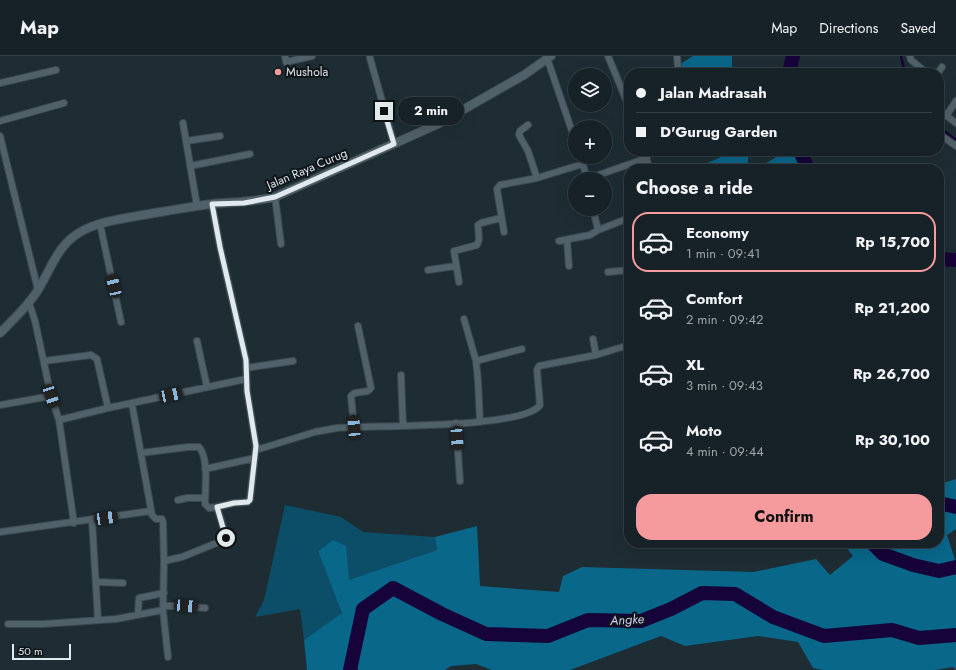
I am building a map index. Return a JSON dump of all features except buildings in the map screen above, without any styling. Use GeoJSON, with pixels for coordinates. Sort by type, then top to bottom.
{"type":"FeatureCollection","features":[{"type":"Feature","properties":{"kind":"main road","name":"Jalan Raya Curug"},"geometry":{"type":"LineString","coordinates":[[1,330],[29,303],[58,254],[67,242],[83,230],[124,218],[196,206],[244,203],[275,197],[438,124],[524,75],[549,57]]}},
{"type":"Feature","properties":{"kind":"street"},"geometry":{"type":"LineString","coordinates":[[285,59],[312,56]]}},
{"type":"Feature","properties":{"kind":"street"},"geometry":{"type":"LineString","coordinates":[[608,56],[624,94]]}},
{"type":"Feature","properties":{"kind":"street"},"geometry":{"type":"LineString","coordinates":[[677,56],[678,68]]}},
{"type":"Feature","properties":{"kind":"street"},"geometry":{"type":"LineString","coordinates":[[910,56],[911,60],[921,68]]}},
{"type":"Feature","properties":{"kind":"street"},"geometry":{"type":"LineString","coordinates":[[549,57],[569,120]]}},
{"type":"Feature","properties":{"kind":"street"},"geometry":{"type":"LineString","coordinates":[[370,58],[394,144]]}},
{"type":"Feature","properties":{"kind":"street"},"geometry":{"type":"LineString","coordinates":[[0,83],[56,70]]}},
{"type":"Feature","properties":{"kind":"street"},"geometry":{"type":"LineString","coordinates":[[956,101],[946,116],[956,123]]}},
{"type":"Feature","properties":{"kind":"street"},"geometry":{"type":"LineString","coordinates":[[0,121],[64,103]]}},
{"type":"Feature","properties":{"kind":"street"},"geometry":{"type":"LineString","coordinates":[[183,123],[196,206]]}},
{"type":"Feature","properties":{"kind":"street"},"geometry":{"type":"LineString","coordinates":[[528,125],[520,131],[519,135],[528,151],[536,178]]}},
{"type":"Feature","properties":{"kind":"street"},"geometry":{"type":"LineString","coordinates":[[0,136],[38,290]]}},
{"type":"Feature","properties":{"kind":"street"},"geometry":{"type":"LineString","coordinates":[[186,141],[220,136]]}},
{"type":"Feature","properties":{"kind":"street"},"geometry":{"type":"LineString","coordinates":[[944,138],[956,146]]}},
{"type":"Feature","properties":{"kind":"street"},"geometry":{"type":"LineString","coordinates":[[190,166],[250,154]]}},
{"type":"Feature","properties":{"kind":"street"},"geometry":{"type":"LineString","coordinates":[[630,164],[647,158],[649,164]]}},
{"type":"Feature","properties":{"kind":"street"},"geometry":{"type":"LineString","coordinates":[[504,232],[497,189],[500,185],[536,178],[583,164],[585,172]]}},
{"type":"Feature","properties":{"kind":"street"},"geometry":{"type":"LineString","coordinates":[[607,172],[624,166]]}},
{"type":"Feature","properties":{"kind":"street"},"geometry":{"type":"LineString","coordinates":[[275,197],[281,244]]}},
{"type":"Feature","properties":{"kind":"street"},"geometry":{"type":"LineString","coordinates":[[141,453],[199,447],[202,453],[205,469],[205,504],[207,507],[217,507],[234,503],[248,502],[250,499],[256,450],[246,379],[246,368],[240,331],[220,247],[212,204]]}},
{"type":"Feature","properties":{"kind":"street"},"geometry":{"type":"LineString","coordinates":[[595,216],[598,230]]}},
{"type":"Feature","properties":{"kind":"street"},"geometry":{"type":"LineString","coordinates":[[459,282],[454,250],[477,245],[479,240],[478,225],[501,218]]}},
{"type":"Feature","properties":{"kind":"street"},"geometry":{"type":"LineString","coordinates":[[559,241],[590,235],[598,230],[624,220]]}},
{"type":"Feature","properties":{"kind":"street"},"geometry":{"type":"LineString","coordinates":[[100,224],[121,322]]}},
{"type":"Feature","properties":{"kind":"street"},"geometry":{"type":"LineString","coordinates":[[567,240],[569,266]]}},
{"type":"Feature","properties":{"kind":"street"},"geometry":{"type":"LineString","coordinates":[[428,270],[456,266]]}},
{"type":"Feature","properties":{"kind":"street"},"geometry":{"type":"LineString","coordinates":[[608,272],[624,270]]}},
{"type":"Feature","properties":{"kind":"street"},"geometry":{"type":"LineString","coordinates":[[29,303],[35,321],[51,396],[59,420],[74,523]]}},
{"type":"Feature","properties":{"kind":"street"},"geometry":{"type":"LineString","coordinates":[[464,319],[476,360],[480,422]]}},
{"type":"Feature","properties":{"kind":"street"},"geometry":{"type":"LineString","coordinates":[[354,427],[351,396],[353,394],[368,391],[371,388],[358,326]]}},
{"type":"Feature","properties":{"kind":"street"},"geometry":{"type":"LineString","coordinates":[[593,339],[596,355]]}},
{"type":"Feature","properties":{"kind":"street"},"geometry":{"type":"LineString","coordinates":[[197,341],[207,387]]}},
{"type":"Feature","properties":{"kind":"street"},"geometry":{"type":"LineString","coordinates":[[256,450],[315,432],[354,427],[480,422],[511,418],[539,407],[541,403],[537,370],[540,366],[596,355],[624,347]]}},
{"type":"Feature","properties":{"kind":"street"},"geometry":{"type":"LineString","coordinates":[[476,360],[522,349]]}},
{"type":"Feature","properties":{"kind":"street"},"geometry":{"type":"LineString","coordinates":[[44,361],[91,355],[94,356],[97,359],[108,408]]}},
{"type":"Feature","properties":{"kind":"street"},"geometry":{"type":"LineString","coordinates":[[246,368],[293,361]]}},
{"type":"Feature","properties":{"kind":"street"},"geometry":{"type":"LineString","coordinates":[[400,375],[403,426]]}},
{"type":"Feature","properties":{"kind":"street"},"geometry":{"type":"LineString","coordinates":[[59,420],[108,408],[246,379]]}},
{"type":"Feature","properties":{"kind":"street"},"geometry":{"type":"LineString","coordinates":[[0,405],[51,396]]}},
{"type":"Feature","properties":{"kind":"street"},"geometry":{"type":"LineString","coordinates":[[132,404],[151,511],[154,518],[162,520],[164,608],[168,657]]}},
{"type":"Feature","properties":{"kind":"street"},"geometry":{"type":"LineString","coordinates":[[456,423],[460,481]]}},
{"type":"Feature","properties":{"kind":"street"},"geometry":{"type":"LineString","coordinates":[[205,469],[255,458]]}},
{"type":"Feature","properties":{"kind":"street"},"geometry":{"type":"LineString","coordinates":[[178,500],[187,498],[205,498]]}},
{"type":"Feature","properties":{"kind":"street"},"geometry":{"type":"LineString","coordinates":[[164,561],[182,557],[225,539],[217,507]]}},
{"type":"Feature","properties":{"kind":"street"},"geometry":{"type":"LineString","coordinates":[[0,532],[74,523],[151,511]]}},
{"type":"Feature","properties":{"kind":"street"},"geometry":{"type":"LineString","coordinates":[[92,520],[97,582],[98,620]]}},
{"type":"Feature","properties":{"kind":"street"},"geometry":{"type":"LineString","coordinates":[[97,582],[122,583]]}},
{"type":"Feature","properties":{"kind":"street"},"geometry":{"type":"LineString","coordinates":[[138,614],[139,598],[164,593]]}},
{"type":"Feature","properties":{"kind":"street"},"geometry":{"type":"LineString","coordinates":[[8,624],[43,624],[116,619],[175,606],[205,608]]}},
{"type":"Feature","properties":{"kind":"shaded area"},"geometry":{"type":"Polygon","coordinates":[[[693,56],[732,56],[732,68],[674,68],[693,56]]]}},
{"type":"Feature","properties":{"kind":"shaded area"},"geometry":{"type":"Polygon","coordinates":[[[723,156],[748,156],[748,164],[705,164],[723,156]]]}},
{"type":"Feature","properties":{"kind":"shaded area"},"geometry":{"type":"Polygon","coordinates":[[[778,156],[795,156],[801,164],[767,164],[766,163],[778,156]]]}},
{"type":"Feature","properties":{"kind":"shaded area"},"geometry":{"type":"Polygon","coordinates":[[[956,479],[956,529],[947,535],[956,563],[956,670],[953,667],[935,670],[823,670],[813,668],[798,642],[758,636],[685,646],[661,636],[570,670],[492,670],[476,664],[451,666],[445,670],[359,670],[352,664],[351,670],[307,670],[304,640],[342,613],[318,551],[333,540],[346,546],[349,580],[437,550],[435,537],[477,526],[480,586],[559,592],[563,576],[582,567],[753,572],[816,559],[830,575],[853,556],[847,548],[944,548],[944,483],[956,479]]]}},
{"type":"Feature","properties":{"kind":"shaded area"},"geometry":{"type":"Polygon","coordinates":[[[285,505],[341,517],[363,532],[435,537],[437,550],[349,581],[333,540],[318,551],[343,613],[304,640],[300,609],[255,617],[264,600],[285,505]]]}},
{"type":"Feature","properties":{"kind":"waterway","name":"Angke"},"geometry":{"type":"LineString","coordinates":[[790,68],[793,56]]}},
{"type":"Feature","properties":{"kind":"waterway","name":"Angke"},"geometry":{"type":"LineString","coordinates":[[901,56],[904,68]]}},
{"type":"Feature","properties":{"kind":"waterway","name":"Angke"},"geometry":{"type":"LineString","coordinates":[[944,131],[956,140]]}},
{"type":"Feature","properties":{"kind":"waterway","name":"Angke"},"geometry":{"type":"LineString","coordinates":[[802,156],[806,164]]}},
{"type":"Feature","properties":{"kind":"waterway","name":"Angke"},"geometry":{"type":"LineString","coordinates":[[944,259],[956,260]]}},
{"type":"Feature","properties":{"kind":"waterway","name":"Angke"},"geometry":{"type":"LineString","coordinates":[[944,504],[956,507]]}},
{"type":"Feature","properties":{"kind":"waterway","name":"Angke"},"geometry":{"type":"LineString","coordinates":[[877,548],[883,554],[913,565],[939,571],[956,567]]}},
{"type":"Feature","properties":{"kind":"waterway","name":"Angke"},"geometry":{"type":"LineString","coordinates":[[350,670],[363,609],[393,588],[442,614],[486,634],[548,636],[588,620],[641,621],[671,609],[702,593],[735,594],[773,617],[824,636],[892,630],[919,638],[956,635]]}},
{"type":"Feature","properties":{"kind":"place","name":"Mushola"},"geometry":{"type":"Point","coordinates":[278,72]}},
{"type":"Feature","properties":{"kind":"route"},"geometry":{"type":"LineString","coordinates":[[226,538],[217,507],[238,502],[248,502],[250,500],[256,446],[247,391],[246,360],[220,247],[212,204],[244,203],[275,197],[394,144],[384,111]]}}]}
